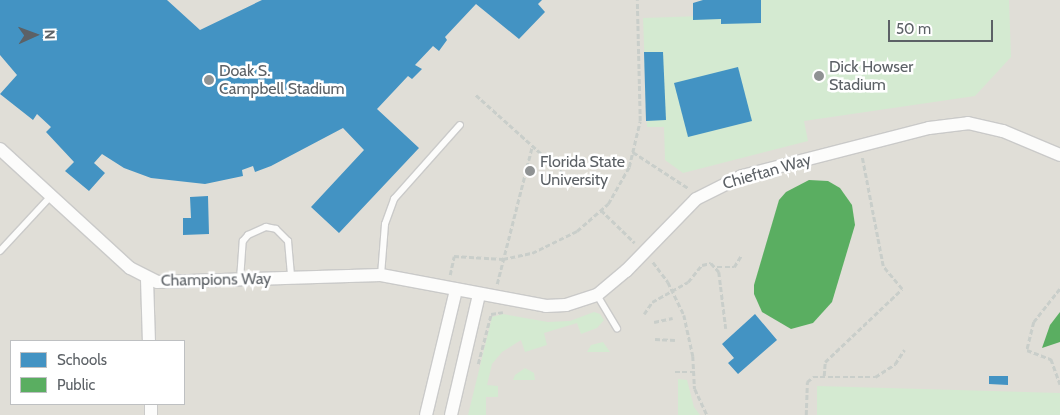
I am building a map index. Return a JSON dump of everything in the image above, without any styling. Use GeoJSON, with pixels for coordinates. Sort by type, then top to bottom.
{"type":"FeatureCollection","features":[{"type":"Feature","properties":{"kind":"street","name":"Chieftan Way"},"geometry":{"type":"LineString","coordinates":[[479,295],[546,306],[566,305],[597,295],[626,271],[696,199],[742,176],[929,128],[968,124],[1003,131],[1060,154]]}},
{"type":"Feature","properties":{"kind":"street","name":"Champions Way"},"geometry":{"type":"LineString","coordinates":[[0,149],[130,268],[147,279],[166,283],[381,275],[479,295]]}},
{"type":"Feature","properties":{"kind":"street"},"geometry":{"type":"LineString","coordinates":[[147,279],[149,340]]}},
{"type":"Feature","properties":{"kind":"street"},"geometry":{"type":"LineString","coordinates":[[426,415],[456,290]]}},
{"type":"Feature","properties":{"kind":"street"},"geometry":{"type":"LineString","coordinates":[[451,415],[479,295]]}},
{"type":"Feature","properties":{"kind":"lane"},"geometry":{"type":"LineString","coordinates":[[381,275],[385,224],[394,199],[460,125]]}},
{"type":"Feature","properties":{"kind":"lane"},"geometry":{"type":"LineString","coordinates":[[0,251],[51,196]]}},
{"type":"Feature","properties":{"kind":"lane"},"geometry":{"type":"LineString","coordinates":[[240,280],[243,241],[248,235],[266,228],[276,229],[288,241],[291,279]]}},
{"type":"Feature","properties":{"kind":"lane"},"geometry":{"type":"LineString","coordinates":[[597,295],[617,328]]}},
{"type":"Feature","properties":{"kind":"path"},"geometry":{"type":"LineString","coordinates":[[450,275],[454,256],[503,259],[532,253],[562,240],[601,210],[619,187],[633,152],[640,121],[637,0]]}},
{"type":"Feature","properties":{"kind":"path"},"geometry":{"type":"LineString","coordinates":[[476,95],[572,181]]}},
{"type":"Feature","properties":{"kind":"path"},"geometry":{"type":"LineString","coordinates":[[497,284],[532,147]]}},
{"type":"Feature","properties":{"kind":"path"},"geometry":{"type":"LineString","coordinates":[[633,152],[689,188]]}},
{"type":"Feature","properties":{"kind":"path"},"geometry":{"type":"LineString","coordinates":[[824,376],[825,362],[902,288],[883,266],[862,156],[852,158]]}},
{"type":"Feature","properties":{"kind":"path"},"geometry":{"type":"LineString","coordinates":[[601,210],[635,243]]}},
{"type":"Feature","properties":{"kind":"path"},"geometry":{"type":"LineString","coordinates":[[644,314],[652,302],[688,282],[706,262],[717,268],[734,267],[741,256]]}},
{"type":"Feature","properties":{"kind":"path"},"geometry":{"type":"LineString","coordinates":[[652,262],[674,291],[690,332],[695,389],[707,415]]}},
{"type":"Feature","properties":{"kind":"path"},"geometry":{"type":"LineString","coordinates":[[717,268],[726,329]]}},
{"type":"Feature","properties":{"kind":"path"},"geometry":{"type":"LineString","coordinates":[[1060,288],[1034,322],[1027,350],[1051,359],[1060,384]]}},
{"type":"Feature","properties":{"kind":"path"},"geometry":{"type":"LineString","coordinates":[[477,369],[491,314],[505,312]]}},
{"type":"Feature","properties":{"kind":"path"},"geometry":{"type":"LineString","coordinates":[[654,322],[673,318]]}},
{"type":"Feature","properties":{"kind":"path"},"geometry":{"type":"LineString","coordinates":[[654,339],[675,340]]}},
{"type":"Feature","properties":{"kind":"path"},"geometry":{"type":"LineString","coordinates":[[806,415],[807,382],[824,376],[875,377],[895,364],[904,350]]}},
{"type":"Feature","properties":{"kind":"path"},"geometry":{"type":"LineString","coordinates":[[675,372],[694,372]]}},
{"type":"Feature","properties":{"kind":"shaded area","name":"Florida State University"},"geometry":{"type":"Polygon","coordinates":[[[0,0],[1060,0],[1060,415],[0,415],[0,0]]]}},
{"type":"Feature","properties":{"kind":"green space","name":"Dick Howser Stadium"},"geometry":{"type":"Polygon","coordinates":[[[702,0],[1009,0],[1011,57],[975,96],[804,121],[808,141],[683,173],[665,160],[664,127],[647,127],[643,18],[702,16],[702,0]]]}},
{"type":"Feature","properties":{"kind":"green space"},"geometry":{"type":"Polygon","coordinates":[[[594,312],[600,314],[604,320],[597,328],[581,334],[577,323],[544,333],[547,345],[525,352],[521,340],[502,352],[492,364],[487,385],[498,386],[498,397],[486,397],[486,415],[468,415],[492,317],[503,314],[548,322],[570,321],[594,312]]]}},
{"type":"Feature","properties":{"kind":"green space"},"geometry":{"type":"Polygon","coordinates":[[[603,342],[610,352],[587,352],[591,345],[603,342]]]}},
{"type":"Feature","properties":{"kind":"green space"},"geometry":{"type":"Polygon","coordinates":[[[525,368],[534,373],[535,380],[513,380],[515,375],[525,368]]]}},
{"type":"Feature","properties":{"kind":"green space"},"geometry":{"type":"Polygon","coordinates":[[[678,379],[687,380],[694,407],[700,415],[678,415],[678,379]]]}},
{"type":"Feature","properties":{"kind":"green space"},"geometry":{"type":"Polygon","coordinates":[[[817,386],[1060,393],[1060,415],[817,415],[817,386]]]}},
{"type":"Feature","properties":{"kind":"building: Schools","name":"Doak S. Campbell Stadium"},"geometry":{"type":"Polygon","coordinates":[[[0,0],[167,0],[200,30],[262,0],[542,0],[538,4],[545,12],[519,39],[476,4],[445,37],[447,40],[439,51],[433,46],[415,65],[422,69],[412,79],[408,76],[377,109],[419,148],[339,233],[311,207],[364,150],[343,128],[271,166],[255,172],[253,166],[242,170],[243,176],[205,184],[151,178],[124,168],[102,154],[94,163],[105,173],[89,191],[65,171],[74,162],[46,132],[51,127],[37,114],[33,120],[0,94],[17,75],[0,55],[0,0]]]}},
{"type":"Feature","properties":{"kind":"building: Schools"},"geometry":{"type":"Polygon","coordinates":[[[703,0],[761,0],[761,23],[721,24],[721,19],[693,20],[693,3],[703,0]]]}},
{"type":"Feature","properties":{"kind":"building: Schools"},"geometry":{"type":"Polygon","coordinates":[[[644,52],[663,52],[666,120],[646,121],[644,52]]]}},
{"type":"Feature","properties":{"kind":"building: Schools"},"geometry":{"type":"Polygon","coordinates":[[[738,67],[752,121],[688,137],[674,83],[738,67]]]}},
{"type":"Feature","properties":{"kind":"building: Schools"},"geometry":{"type":"Polygon","coordinates":[[[208,196],[209,234],[183,235],[183,218],[191,218],[190,197],[208,196]]]}},
{"type":"Feature","properties":{"kind":"building: Schools"},"geometry":{"type":"Polygon","coordinates":[[[755,314],[777,340],[738,374],[728,363],[734,358],[722,344],[755,314]]]}},
{"type":"Feature","properties":{"kind":"building: Schools"},"geometry":{"type":"Polygon","coordinates":[[[989,376],[1008,376],[1008,385],[989,384],[989,376]]]}},
{"type":"Feature","properties":{"kind":"building: Public"},"geometry":{"type":"Polygon","coordinates":[[[809,180],[828,181],[840,188],[852,205],[855,225],[832,302],[813,323],[791,329],[762,312],[754,294],[754,285],[779,200],[786,192],[809,180]]]}},
{"type":"Feature","properties":{"kind":"building: Public"},"geometry":{"type":"Polygon","coordinates":[[[1060,312],[1060,342],[1042,348],[1050,325],[1060,312]]]}},
{"type":"Feature","properties":{"kind":"place","name":"Dick Howser Stadium"},"geometry":{"type":"Point","coordinates":[819,76]}},
{"type":"Feature","properties":{"kind":"place","name":"Doak S. Campbell Stadium"},"geometry":{"type":"Point","coordinates":[209,80]}},
{"type":"Feature","properties":{"kind":"place","name":"Florida State University"},"geometry":{"type":"Point","coordinates":[530,171]}}]}
